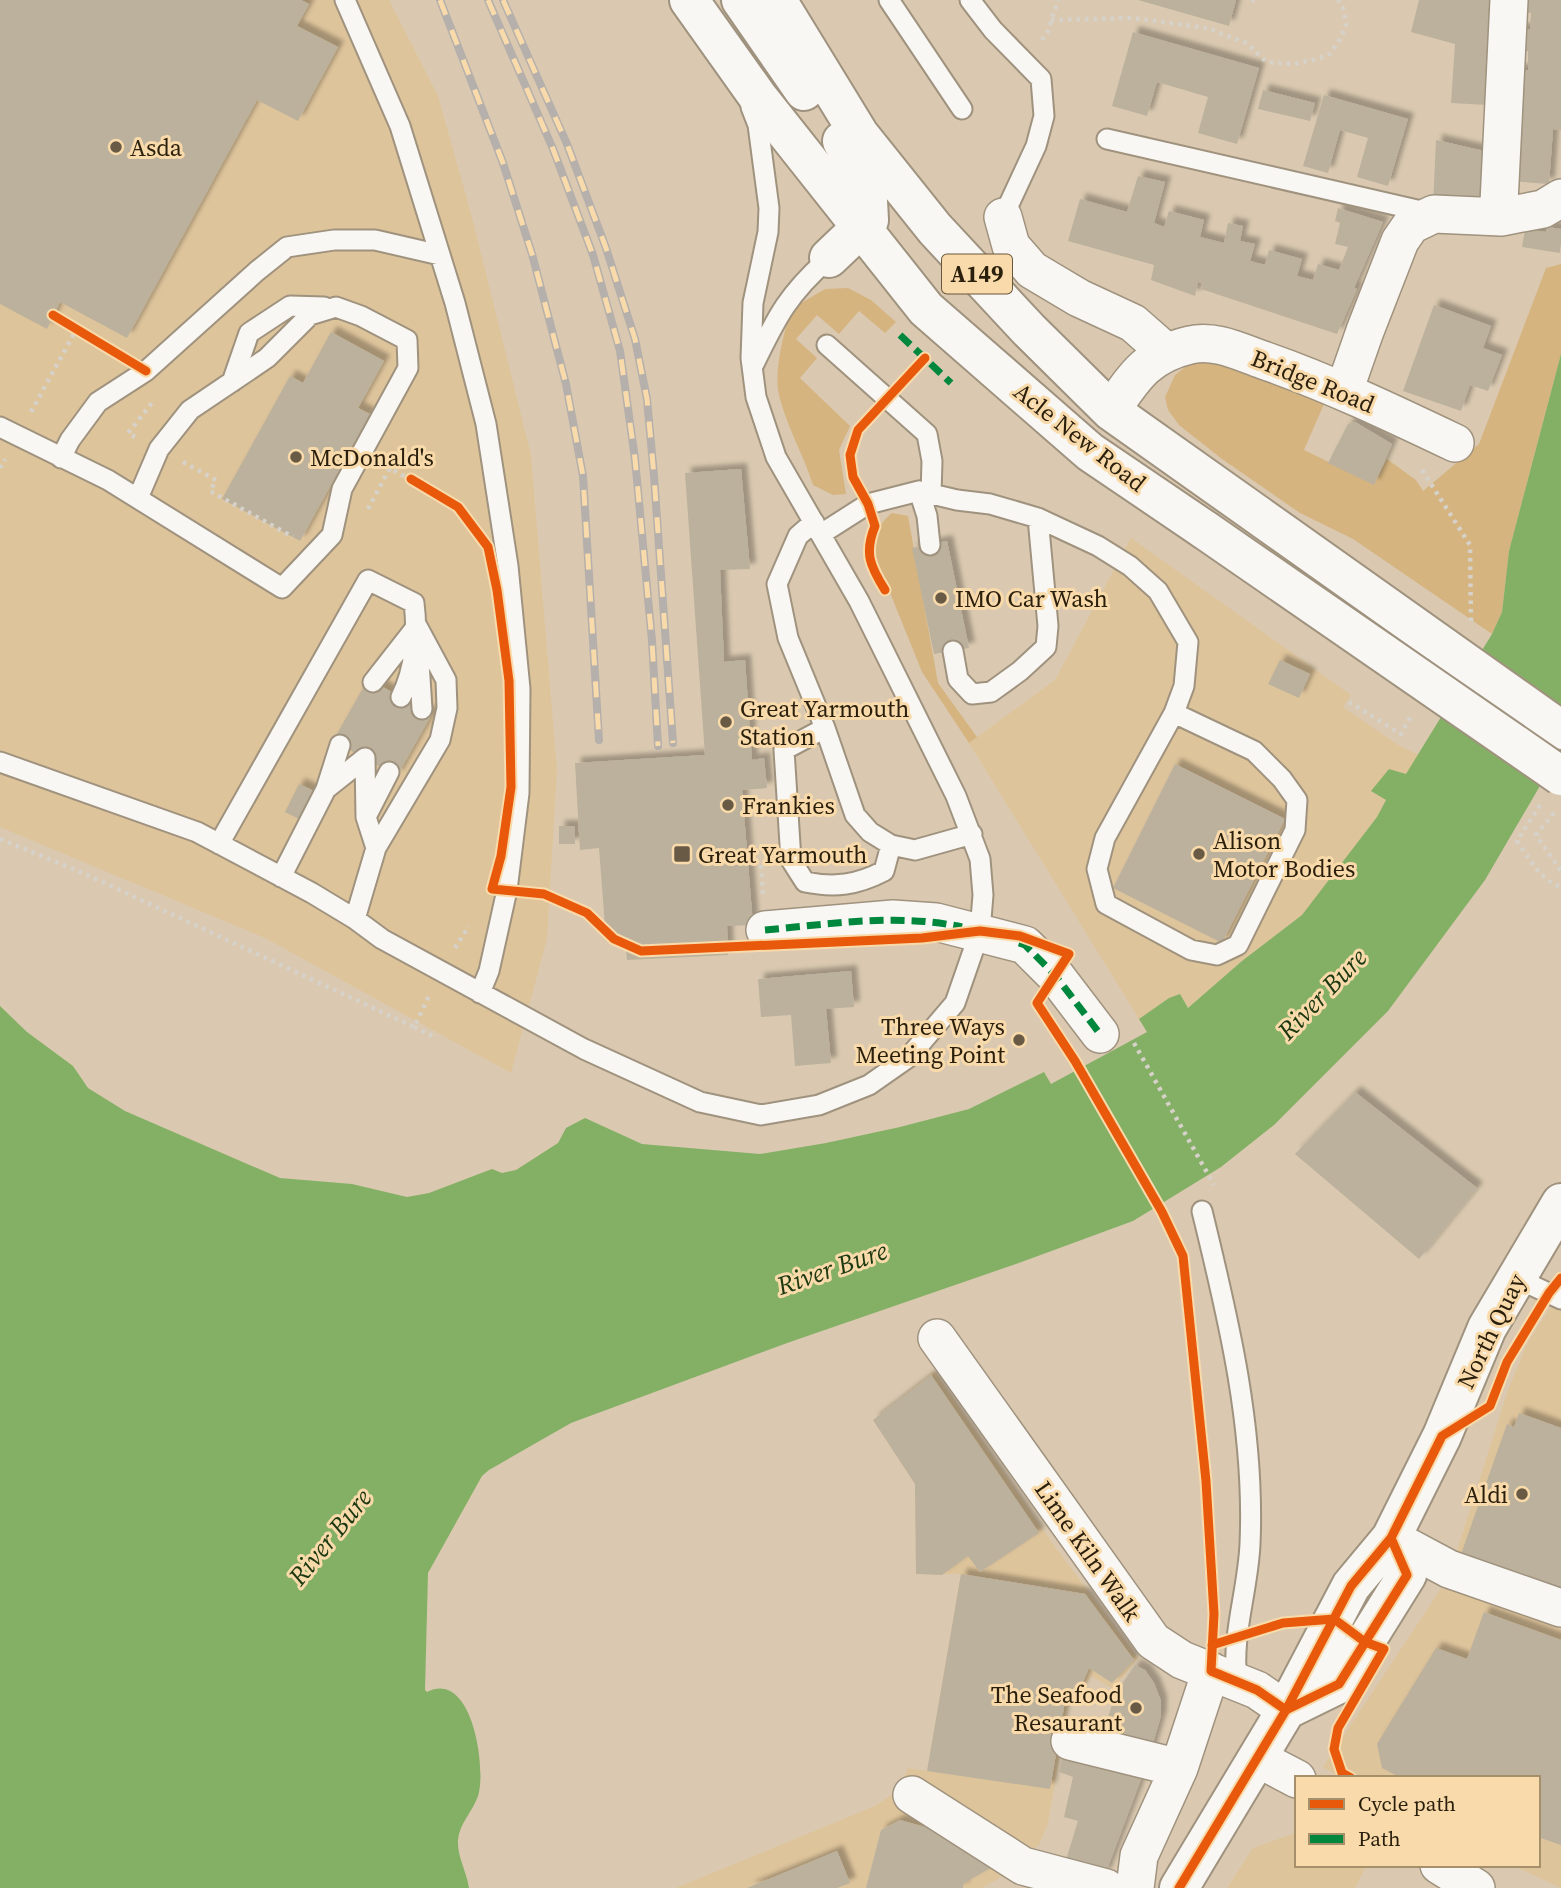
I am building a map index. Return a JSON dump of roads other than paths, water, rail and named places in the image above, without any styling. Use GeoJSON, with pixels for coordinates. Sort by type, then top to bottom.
{"type":"FeatureCollection","features":[{"type":"Feature","properties":{"kind":"main road","name":"Acle New Road"},"geometry":{"type":"LineString","coordinates":[[690,0],[766,108],[861,218],[926,309],[1090,452],[1205,530],[1555,794]]}},
{"type":"Feature","properties":{"kind":"main road","name":"A149"},"geometry":{"type":"LineString","coordinates":[[741,0],[823,120],[848,147],[867,183],[861,218]]}},
{"type":"Feature","properties":{"kind":"main road","name":"Acle New Road"},"geometry":{"type":"LineString","coordinates":[[776,0],[859,134],[935,229],[1029,330],[1111,411],[1561,730]]}},
{"type":"Feature","properties":{"kind":"main road","name":"A149"},"geometry":{"type":"LineString","coordinates":[[861,218],[874,203],[899,205],[935,229]]}},
{"type":"Feature","properties":{"kind":"main road"},"geometry":{"type":"LineString","coordinates":[[825,254],[861,218]]}},
{"type":"Feature","properties":{"kind":"main road","name":"A149"},"geometry":{"type":"LineString","coordinates":[[825,254],[857,259],[885,274],[926,309]]}},
{"type":"Feature","properties":{"kind":"main road","name":"North Quay"},"geometry":{"type":"LineString","coordinates":[[1179,1888],[1286,1710],[1351,1586],[1391,1538],[1442,1436],[1487,1328],[1561,1203]]}},
{"type":"Feature","properties":{"kind":"street"},"geometry":{"type":"LineString","coordinates":[[1501,217],[1499,203],[1509,0]]}},
{"type":"Feature","properties":{"kind":"street"},"geometry":{"type":"LineString","coordinates":[[1345,391],[1400,241],[1411,225],[1434,214],[1501,217],[1543,209],[1561,198]]}},
{"type":"Feature","properties":{"kind":"street"},"geometry":{"type":"LineString","coordinates":[[1003,217],[1011,246],[1032,270],[1079,298],[1133,323],[1166,352]]}},
{"type":"Feature","properties":{"kind":"street","name":"Bridge Road"},"geometry":{"type":"LineString","coordinates":[[1111,411],[1133,376],[1166,352],[1193,344],[1221,345],[1345,391],[1455,443]]}},
{"type":"Feature","properties":{"kind":"street"},"geometry":{"type":"LineString","coordinates":[[765,930],[893,919],[936,922],[1025,944],[1115,1036]]}},
{"type":"Feature","properties":{"kind":"street","name":"Lime Kiln Walk"},"geometry":{"type":"LineString","coordinates":[[937,1338],[1153,1641],[1182,1660],[1257,1690],[1286,1710]]}},
{"type":"Feature","properties":{"kind":"street"},"geometry":{"type":"LineString","coordinates":[[1391,1538],[1442,1566],[1561,1608]]}},
{"type":"Feature","properties":{"kind":"street"},"geometry":{"type":"LineString","coordinates":[[1135,1888],[1139,1856],[1224,1677]]}},
{"type":"Feature","properties":{"kind":"street"},"geometry":{"type":"LineString","coordinates":[[1070,1741],[1179,1769]]}},
{"type":"Feature","properties":{"kind":"street"},"geometry":{"type":"LineString","coordinates":[[1257,1758],[1295,1778]]}},
{"type":"Feature","properties":{"kind":"street"},"geometry":{"type":"LineString","coordinates":[[912,1795],[1023,1866],[1107,1888]]}},
{"type":"Feature","properties":{"kind":"street"},"geometry":{"type":"LineString","coordinates":[[1442,1867],[1476,1888]]}},
{"type":"Feature","properties":{"kind":"lane"},"geometry":{"type":"LineString","coordinates":[[345,0],[400,126],[440,255],[486,424],[508,566],[520,689],[519,793],[507,890],[489,971],[480,993]]}},
{"type":"Feature","properties":{"kind":"lane"},"geometry":{"type":"LineString","coordinates":[[889,0],[962,109]]}},
{"type":"Feature","properties":{"kind":"lane"},"geometry":{"type":"LineString","coordinates":[[971,0],[993,30],[1041,79],[1044,116],[1036,146],[1003,217]]}},
{"type":"Feature","properties":{"kind":"lane"},"geometry":{"type":"LineString","coordinates":[[0,762],[197,832],[355,919],[382,939],[584,1049],[700,1102],[761,1115],[819,1105],[869,1085],[909,1058],[955,1003],[980,931],[983,895],[980,859],[956,796],[877,638],[776,457],[755,397],[752,363],[753,303],[768,232],[769,208],[758,125],[735,65]]}},
{"type":"Feature","properties":{"kind":"lane"},"geometry":{"type":"LineString","coordinates":[[1107,139],[1434,214]]}},
{"type":"Feature","properties":{"kind":"lane"},"geometry":{"type":"LineString","coordinates":[[61,457],[97,402],[146,371],[287,247],[334,240],[375,240],[440,255]]}},
{"type":"Feature","properties":{"kind":"lane"},"geometry":{"type":"LineString","coordinates":[[752,363],[777,316],[825,254]]}},
{"type":"Feature","properties":{"kind":"lane"},"geometry":{"type":"LineString","coordinates":[[9,432],[108,480],[282,588],[332,535],[342,489],[408,368],[407,340],[361,316],[336,307],[290,306],[249,333],[232,382]]}},
{"type":"Feature","properties":{"kind":"lane"},"geometry":{"type":"LineString","coordinates":[[138,498],[159,449],[190,410],[267,358],[310,315],[336,307]]}},
{"type":"Feature","properties":{"kind":"lane"},"geometry":{"type":"LineString","coordinates":[[827,345],[927,434],[932,461],[925,492],[930,545]]}},
{"type":"Feature","properties":{"kind":"lane"},"geometry":{"type":"LineString","coordinates":[[972,834],[915,850],[891,845],[870,832],[855,816],[825,728],[788,638],[778,584],[798,536],[868,504],[925,492],[990,504],[1038,518],[1098,546],[1130,566],[1158,592],[1188,642],[1184,686],[1174,713],[1105,838],[1097,869],[1106,904],[1191,950],[1217,955],[1238,944],[1295,830],[1297,800],[1282,779],[1254,751],[1174,713]]}},
{"type":"Feature","properties":{"kind":"lane"},"geometry":{"type":"LineString","coordinates":[[953,651],[958,678],[972,694],[991,692],[1020,671],[1046,647],[1048,626],[1038,518]]}},
{"type":"Feature","properties":{"kind":"lane"},"geometry":{"type":"LineString","coordinates":[[219,844],[368,580],[414,603],[422,709]]}},
{"type":"Feature","properties":{"kind":"lane"},"geometry":{"type":"LineString","coordinates":[[355,919],[376,848],[440,740],[447,708],[446,680],[417,626]]}},
{"type":"Feature","properties":{"kind":"lane"},"geometry":{"type":"LineString","coordinates":[[373,682],[417,626]]}},
{"type":"Feature","properties":{"kind":"lane"},"geometry":{"type":"LineString","coordinates":[[401,697],[409,681],[417,626]]}},
{"type":"Feature","properties":{"kind":"lane"},"geometry":{"type":"LineString","coordinates":[[825,728],[784,750],[791,860],[805,882],[825,886],[862,882],[884,871],[891,845]]}},
{"type":"Feature","properties":{"kind":"lane"},"geometry":{"type":"LineString","coordinates":[[281,877],[326,789],[340,745]]}},
{"type":"Feature","properties":{"kind":"lane"},"geometry":{"type":"LineString","coordinates":[[326,789],[366,758],[366,817],[376,848]]}},
{"type":"Feature","properties":{"kind":"lane"},"geometry":{"type":"LineString","coordinates":[[366,817],[388,772]]}},
{"type":"Feature","properties":{"kind":"lane"},"geometry":{"type":"LineString","coordinates":[[1202,1211],[1235,1349],[1247,1434],[1250,1544],[1245,1586],[1237,1620],[1235,1665],[1224,1677]]}},
{"type":"Feature","properties":{"kind":"lane"},"geometry":{"type":"LineString","coordinates":[[1516,1278],[1561,1299]]}},
{"type":"Feature","properties":{"kind":"water","name":"River Bure"},"geometry":{"type":"Polygon","coordinates":[[[1561,354],[1561,750],[1485,880],[1388,1011],[1274,1125],[1221,1167],[1133,1221],[790,1342],[571,1423],[482,1476],[428,1573],[425,1690],[427,1692],[442,1689],[455,1695],[465,1707],[478,1745],[478,1796],[461,1828],[458,1840],[469,1888],[0,1888],[0,1006],[27,1032],[73,1066],[88,1088],[125,1111],[280,1178],[352,1184],[407,1197],[429,1193],[492,1169],[502,1173],[516,1170],[558,1143],[566,1128],[585,1118],[642,1144],[760,1154],[826,1143],[969,1109],[1044,1072],[1051,1084],[1147,1032],[1139,1019],[1169,998],[1180,994],[1188,1008],[1242,961],[1302,915],[1377,817],[1386,800],[1371,791],[1389,769],[1406,774],[1492,634],[1502,612],[1509,551],[1561,354]]]}},
{"type":"Feature","properties":{"kind":"railway"},"geometry":{"type":"LineString","coordinates":[[440,0],[503,163],[532,254],[566,384],[583,476],[599,740]]}},
{"type":"Feature","properties":{"kind":"railway"},"geometry":{"type":"LineString","coordinates":[[488,0],[553,149],[593,255],[620,351],[635,459],[652,641],[658,746]]}},
{"type":"Feature","properties":{"kind":"railway"},"geometry":{"type":"LineString","coordinates":[[503,0],[567,144],[606,248],[635,339],[647,399],[673,743]]}},
{"type":"Feature","properties":{"kind":"place","name":"Asda"},"geometry":{"type":"Point","coordinates":[116,147]}},
{"type":"Feature","properties":{"kind":"place","name":"McDonald's"},"geometry":{"type":"Point","coordinates":[296,457]}},
{"type":"Feature","properties":{"kind":"place","name":"IMO Car Wash"},"geometry":{"type":"Point","coordinates":[941,598]}},
{"type":"Feature","properties":{"kind":"place","name":"Great Yarmouth Station"},"geometry":{"type":"Point","coordinates":[726,722]}},
{"type":"Feature","properties":{"kind":"place","name":"Frankies"},"geometry":{"type":"Point","coordinates":[728,805]}},
{"type":"Feature","properties":{"kind":"place","name":"Great Yarmouth"},"geometry":{"type":"Point","coordinates":[682,854]}},
{"type":"Feature","properties":{"kind":"place","name":"Alison Motor Bodies"},"geometry":{"type":"Point","coordinates":[1199,854]}},
{"type":"Feature","properties":{"kind":"place","name":"Three Ways Meeting Point"},"geometry":{"type":"Point","coordinates":[1019,1040]}},
{"type":"Feature","properties":{"kind":"place","name":"Aldi"},"geometry":{"type":"Point","coordinates":[1522,1494]}},
{"type":"Feature","properties":{"kind":"place","name":"The Seafood Resaurant"},"geometry":{"type":"Point","coordinates":[1136,1708]}}]}
